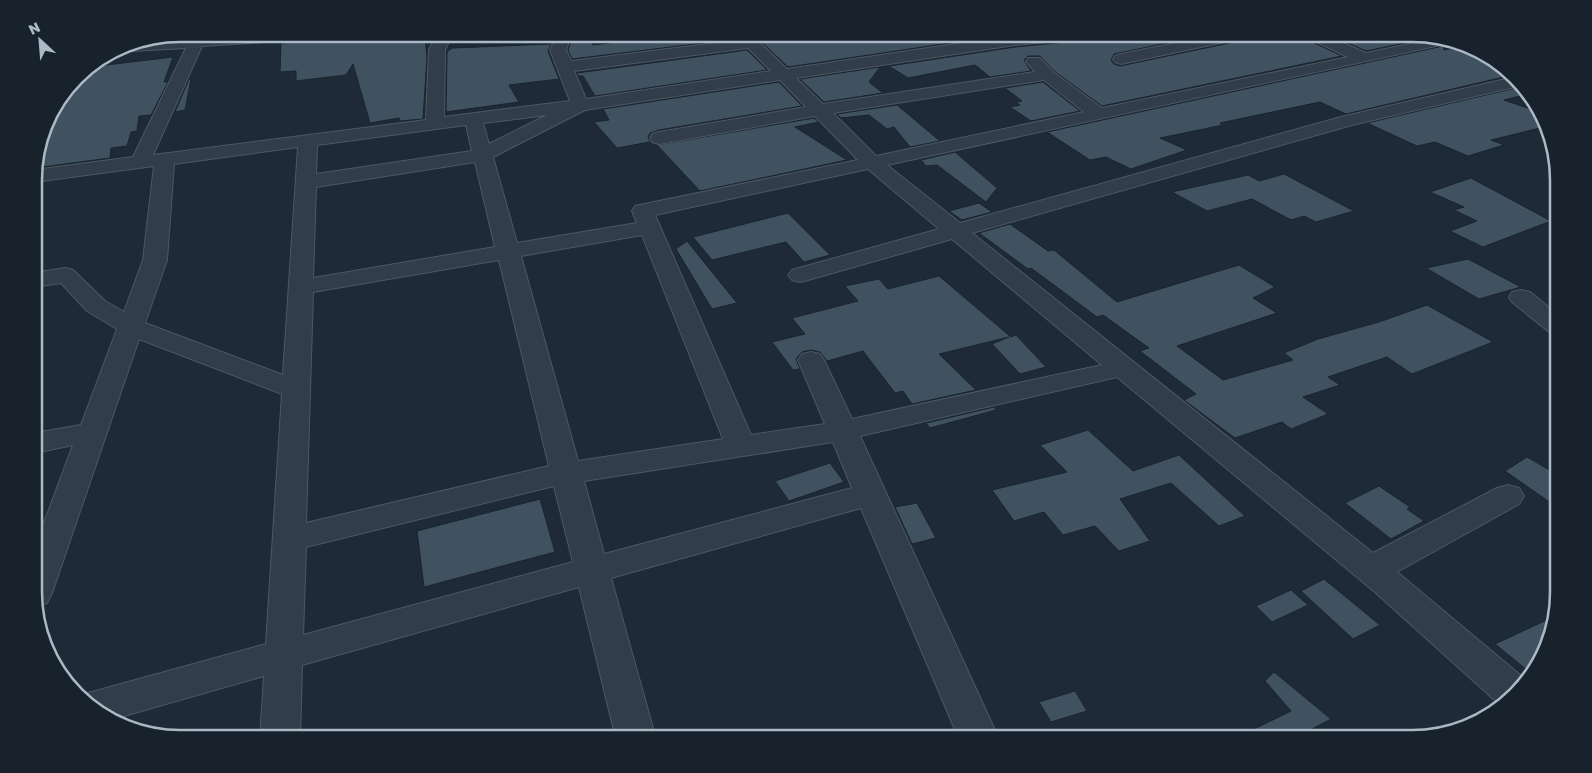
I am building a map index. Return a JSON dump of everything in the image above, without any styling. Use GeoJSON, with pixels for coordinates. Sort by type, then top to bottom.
{"type":"FeatureCollection","features":[{"type":"Feature","properties":{"kind":"street"},"geometry":{"type":"LineString","coordinates":[[148,46],[204,42]]}},
{"type":"Feature","properties":{"kind":"street"},"geometry":{"type":"LineString","coordinates":[[435,123],[437,50],[440,42]]}},
{"type":"Feature","properties":{"kind":"street"},"geometry":{"type":"LineString","coordinates":[[561,42],[558,50],[580,104]]}},
{"type":"Feature","properties":{"kind":"street"},"geometry":{"type":"LineString","coordinates":[[565,67],[722,42]]}},
{"type":"Feature","properties":{"kind":"street"},"geometry":{"type":"LineString","coordinates":[[751,42],[872,162],[1371,570],[1510,689]]}},
{"type":"Feature","properties":{"kind":"street"},"geometry":{"type":"LineString","coordinates":[[43,175],[580,104],[784,75],[982,42]]}},
{"type":"Feature","properties":{"kind":"street"},"geometry":{"type":"LineString","coordinates":[[1017,42],[1047,75],[1098,114]]}},
{"type":"Feature","properties":{"kind":"street"},"geometry":{"type":"LineString","coordinates":[[1121,59],[1201,42]]}},
{"type":"Feature","properties":{"kind":"street"},"geometry":{"type":"LineString","coordinates":[[1329,42],[1364,58]]}},
{"type":"Feature","properties":{"kind":"street"},"geometry":{"type":"LineString","coordinates":[[42,574],[155,260],[152,160],[196,43]]}},
{"type":"Feature","properties":{"kind":"street"},"geometry":{"type":"LineString","coordinates":[[740,445],[643,211],[1364,58],[1423,43]]}},
{"type":"Feature","properties":{"kind":"street"},"geometry":{"type":"LineString","coordinates":[[659,138],[820,110],[1047,75]]}},
{"type":"Feature","properties":{"kind":"street"},"geometry":{"type":"LineString","coordinates":[[800,275],[1346,121],[1509,83]]}},
{"type":"Feature","properties":{"kind":"street"},"geometry":{"type":"LineString","coordinates":[[306,182],[482,155],[580,104]]}},
{"type":"Feature","properties":{"kind":"street"},"geometry":{"type":"LineString","coordinates":[[473,118],[634,730]]}},
{"type":"Feature","properties":{"kind":"street"},"geometry":{"type":"LineString","coordinates":[[280,730],[308,140]]}},
{"type":"Feature","properties":{"kind":"street"},"geometry":{"type":"LineString","coordinates":[[301,288],[651,227]]}},
{"type":"Feature","properties":{"kind":"street"},"geometry":{"type":"LineString","coordinates":[[43,279],[66,275],[96,306],[131,327],[296,389]]}},
{"type":"Feature","properties":{"kind":"street"},"geometry":{"type":"LineString","coordinates":[[1521,297],[1550,320]]}},
{"type":"Feature","properties":{"kind":"street"},"geometry":{"type":"LineString","coordinates":[[811,360],[975,730]]}},
{"type":"Feature","properties":{"kind":"street"},"geometry":{"type":"LineString","coordinates":[[289,539],[566,473],[740,445],[842,431],[1123,368]]}},
{"type":"Feature","properties":{"kind":"street"},"geometry":{"type":"LineString","coordinates":[[42,442],[94,432]]}},
{"type":"Feature","properties":{"kind":"street"},"geometry":{"type":"LineString","coordinates":[[101,705],[870,494]]}},
{"type":"Feature","properties":{"kind":"street"},"geometry":{"type":"LineString","coordinates":[[1371,570],[1508,496]]}},
{"type":"Feature","properties":{"kind":"building"},"geometry":{"type":"Polygon","coordinates":[[[425,42],[427,57],[423,119],[400,121],[399,118],[370,123],[353,64],[346,75],[296,81],[296,71],[280,72],[281,43],[425,42]]]}},
{"type":"Feature","properties":{"kind":"building"},"geometry":{"type":"Polygon","coordinates":[[[571,42],[592,42],[593,45],[617,42],[712,42],[572,59],[568,50],[571,42]]]}},
{"type":"Feature","properties":{"kind":"building"},"geometry":{"type":"Polygon","coordinates":[[[761,42],[957,42],[788,67],[761,42]]]}},
{"type":"Feature","properties":{"kind":"building"},"geometry":{"type":"Polygon","coordinates":[[[1067,42],[1172,42],[1114,54],[1111,60],[1114,64],[1120,66],[1234,42],[1312,42],[1342,56],[1102,106],[1054,71],[1040,56],[1028,56],[1024,60],[1031,71],[990,77],[975,65],[908,78],[889,66],[1015,47],[1067,42]]]}},
{"type":"Feature","properties":{"kind":"building"},"geometry":{"type":"Polygon","coordinates":[[[1346,42],[1410,42],[1366,51],[1346,42]]]}},
{"type":"Feature","properties":{"kind":"building"},"geometry":{"type":"Polygon","coordinates":[[[551,44],[548,51],[559,79],[509,85],[519,102],[446,112],[447,52],[452,48],[551,44]]]}},
{"type":"Feature","properties":{"kind":"building"},"geometry":{"type":"Polygon","coordinates":[[[1443,46],[1444,50],[1452,48],[1481,61],[1503,77],[1346,114],[1320,102],[1220,123],[1223,125],[1160,138],[1187,150],[1131,169],[1106,157],[1090,160],[1047,132],[1443,46]]]}},
{"type":"Feature","properties":{"kind":"building"},"geometry":{"type":"Polygon","coordinates":[[[747,50],[767,70],[595,96],[583,76],[578,76],[577,73],[747,50]]]}},
{"type":"Feature","properties":{"kind":"building"},"geometry":{"type":"Polygon","coordinates":[[[173,57],[164,82],[168,82],[151,115],[139,116],[137,131],[131,132],[127,146],[111,148],[110,158],[43,167],[47,144],[61,111],[83,83],[106,65],[173,57]]]}},
{"type":"Feature","properties":{"kind":"building"},"geometry":{"type":"Polygon","coordinates":[[[880,67],[869,82],[883,93],[824,102],[800,79],[880,67]]]}},
{"type":"Feature","properties":{"kind":"building"},"geometry":{"type":"Polygon","coordinates":[[[189,79],[191,79],[185,110],[175,112],[189,79]]]}},
{"type":"Feature","properties":{"kind":"building"},"geometry":{"type":"Polygon","coordinates":[[[779,82],[802,106],[659,130],[650,133],[648,137],[650,142],[617,148],[594,122],[609,120],[603,109],[779,82]]]}},
{"type":"Feature","properties":{"kind":"building"},"geometry":{"type":"Polygon","coordinates":[[[1043,82],[1080,111],[1031,121],[1010,107],[1020,105],[1016,102],[1022,101],[1005,88],[1043,82]]]}},
{"type":"Feature","properties":{"kind":"building"},"geometry":{"type":"Polygon","coordinates":[[[1514,88],[1521,96],[1504,100],[1529,109],[1539,128],[1491,140],[1504,145],[1468,156],[1435,142],[1417,146],[1367,123],[1514,88]]]}},
{"type":"Feature","properties":{"kind":"building"},"geometry":{"type":"Polygon","coordinates":[[[897,105],[940,141],[910,147],[894,127],[887,129],[869,115],[841,118],[837,114],[897,105]]]}},
{"type":"Feature","properties":{"kind":"building"},"geometry":{"type":"Polygon","coordinates":[[[814,118],[819,122],[795,127],[847,160],[700,191],[657,145],[814,118]]]}},
{"type":"Feature","properties":{"kind":"building"},"geometry":{"type":"Polygon","coordinates":[[[955,152],[997,188],[986,202],[937,165],[926,166],[921,160],[955,152]]]}},
{"type":"Feature","properties":{"kind":"building"},"geometry":{"type":"Polygon","coordinates":[[[1284,174],[1354,211],[1316,222],[1304,216],[1291,220],[1252,199],[1207,211],[1172,192],[1248,175],[1259,181],[1284,174]]]}},
{"type":"Feature","properties":{"kind":"building"},"geometry":{"type":"Polygon","coordinates":[[[1471,178],[1550,221],[1483,247],[1450,231],[1477,221],[1454,210],[1464,207],[1430,192],[1471,178]]]}},
{"type":"Feature","properties":{"kind":"building"},"geometry":{"type":"Polygon","coordinates":[[[979,203],[992,212],[962,220],[949,211],[979,203]]]}},
{"type":"Feature","properties":{"kind":"building"},"geometry":{"type":"Polygon","coordinates":[[[788,213],[830,255],[804,262],[786,242],[712,260],[693,237],[788,213]]]}},
{"type":"Feature","properties":{"kind":"building"},"geometry":{"type":"Polygon","coordinates":[[[1010,224],[1048,251],[1054,250],[1117,302],[1239,265],[1275,287],[1253,298],[1277,313],[1177,346],[1223,380],[1293,360],[1284,353],[1318,339],[1379,322],[1427,305],[1493,342],[1412,374],[1387,357],[1328,377],[1340,385],[1303,397],[1328,414],[1291,429],[1282,422],[1235,438],[1184,400],[1196,394],[1140,351],[1149,348],[1103,315],[1097,317],[1031,268],[1028,269],[979,233],[1010,224]]]}},
{"type":"Feature","properties":{"kind":"building"},"geometry":{"type":"Polygon","coordinates":[[[687,241],[737,303],[712,309],[676,249],[687,241]]]}},
{"type":"Feature","properties":{"kind":"building"},"geometry":{"type":"Polygon","coordinates":[[[1468,259],[1521,287],[1479,299],[1426,268],[1468,259]]]}},
{"type":"Feature","properties":{"kind":"building"},"geometry":{"type":"Polygon","coordinates":[[[939,276],[1011,337],[1016,335],[1046,367],[1020,374],[992,344],[1009,337],[939,354],[976,390],[912,404],[903,391],[895,393],[863,351],[827,361],[820,352],[811,350],[802,352],[796,359],[800,369],[793,370],[772,342],[805,334],[792,318],[858,301],[845,286],[879,279],[888,289],[939,276]]]}},
{"type":"Feature","properties":{"kind":"building"},"geometry":{"type":"Polygon","coordinates":[[[994,407],[996,410],[930,428],[926,423],[994,407]]]}},
{"type":"Feature","properties":{"kind":"building"},"geometry":{"type":"Polygon","coordinates":[[[1088,430],[1133,471],[1179,455],[1245,516],[1219,526],[1171,483],[1120,499],[1150,541],[1119,551],[1095,526],[1063,535],[1044,512],[1014,521],[992,490],[1067,472],[1040,445],[1088,430]]]}},
{"type":"Feature","properties":{"kind":"building"},"geometry":{"type":"Polygon","coordinates":[[[1527,457],[1550,470],[1550,502],[1505,471],[1527,457]]]}},
{"type":"Feature","properties":{"kind":"building"},"geometry":{"type":"Polygon","coordinates":[[[830,463],[844,482],[789,501],[775,481],[830,463]]]}},
{"type":"Feature","properties":{"kind":"building"},"geometry":{"type":"Polygon","coordinates":[[[1379,486],[1410,507],[1407,509],[1424,521],[1391,539],[1345,503],[1379,486]]]}},
{"type":"Feature","properties":{"kind":"building"},"geometry":{"type":"Polygon","coordinates":[[[540,499],[555,552],[424,587],[417,531],[540,499]]]}},
{"type":"Feature","properties":{"kind":"building"},"geometry":{"type":"Polygon","coordinates":[[[917,503],[936,538],[912,544],[895,507],[917,503]]]}},
{"type":"Feature","properties":{"kind":"building"},"geometry":{"type":"Polygon","coordinates":[[[1324,579],[1380,625],[1353,639],[1301,591],[1324,579]]]}},
{"type":"Feature","properties":{"kind":"building"},"geometry":{"type":"Polygon","coordinates":[[[1291,590],[1308,605],[1272,622],[1256,606],[1291,590]]]}},
{"type":"Feature","properties":{"kind":"building"},"geometry":{"type":"Polygon","coordinates":[[[1547,620],[1539,646],[1526,669],[1495,644],[1547,620]]]}},
{"type":"Feature","properties":{"kind":"building"},"geometry":{"type":"Polygon","coordinates":[[[1274,672],[1331,719],[1310,730],[1252,730],[1291,711],[1265,681],[1274,672]]]}},
{"type":"Feature","properties":{"kind":"building"},"geometry":{"type":"Polygon","coordinates":[[[1075,691],[1087,711],[1051,722],[1039,702],[1075,691]]]}}]}
